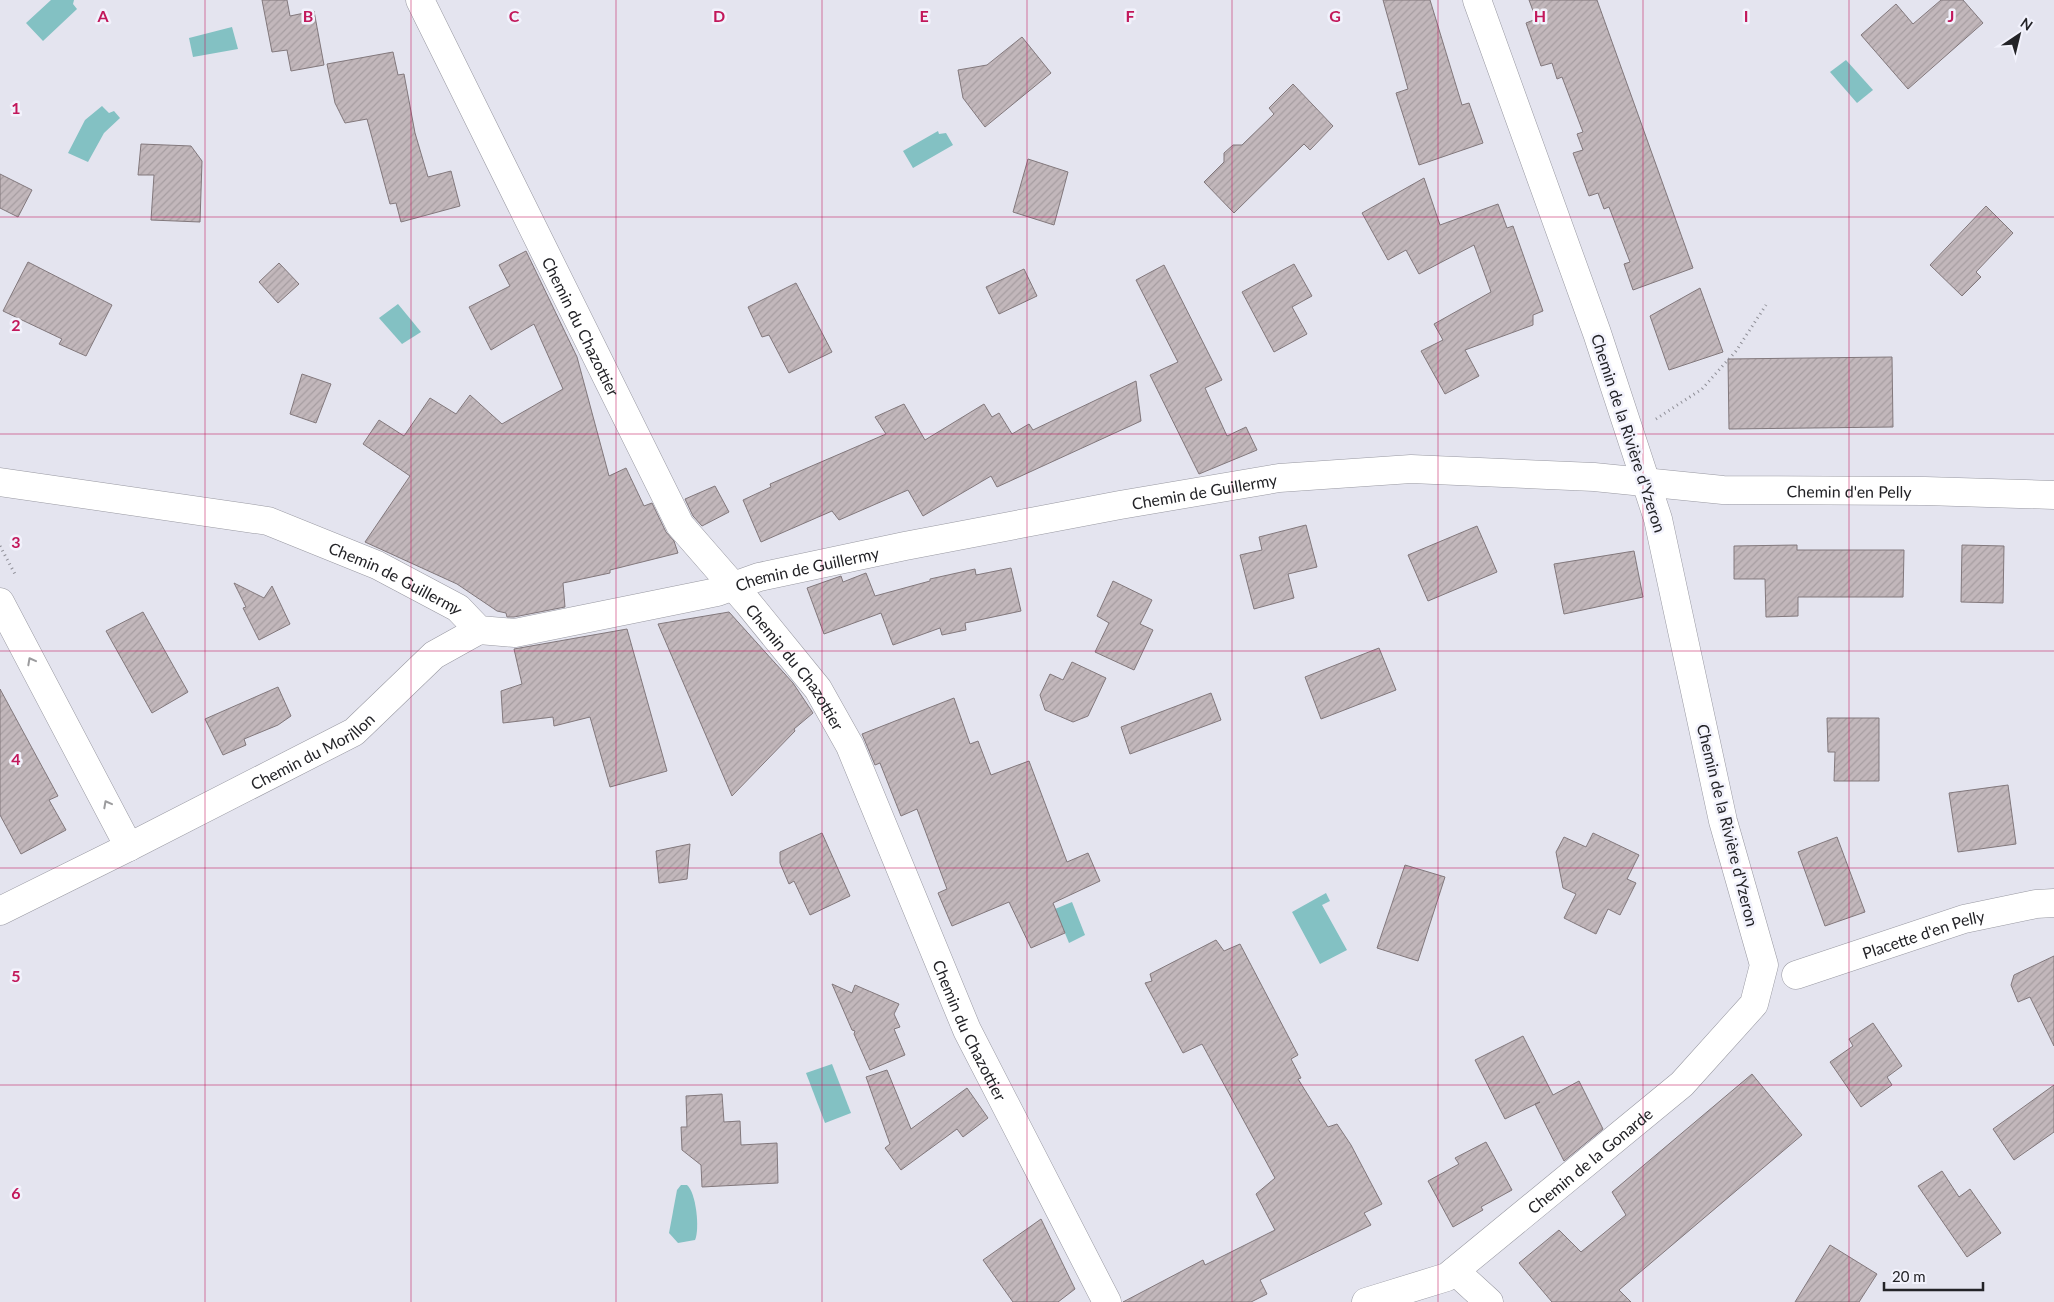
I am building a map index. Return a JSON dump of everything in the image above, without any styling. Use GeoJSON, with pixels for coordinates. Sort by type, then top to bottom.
{"type":"FeatureCollection","features":[{"type":"Feature","properties":{"kind":"street","name":"Chemin du Chazottier"},"geometry":{"type":"LineString","coordinates":[[420,0],[680,525],[818,689],[850,746],[967,1030],[1107,1302]]}},
{"type":"Feature","properties":{"kind":"street","name":"Chemin de la Rivière d'Yzeron"},"geometry":{"type":"LineString","coordinates":[[1477,0],[1597,333],[1658,519],[1724,821],[1764,965]]}},
{"type":"Feature","properties":{"kind":"street","name":"Chemin de Guillermy"},"geometry":{"type":"LineString","coordinates":[[0,482],[268,521],[323,541],[377,565],[458,608],[479,630],[515,633],[717,592],[760,578],[905,546],[1120,505],[1279,478],[1411,469],[1644,480]]}},
{"type":"Feature","properties":{"kind":"street","name":"Chemin d'en Pelly"},"geometry":{"type":"LineString","coordinates":[[1644,480],[1664,485],[1723,490],[1925,491],[2054,495]]}},
{"type":"Feature","properties":{"kind":"street"},"geometry":{"type":"LineString","coordinates":[[0,602],[129,848]]}},
{"type":"Feature","properties":{"kind":"street","name":"Chemin du Morillon"},"geometry":{"type":"LineString","coordinates":[[0,911],[129,848],[354,732],[434,654],[479,630]]}},
{"type":"Feature","properties":{"kind":"street","name":"Placette d'en Pelly"},"geometry":{"type":"LineString","coordinates":[[1796,975],[1964,919],[2036,904],[2054,903]]}},
{"type":"Feature","properties":{"kind":"street","name":"Chemin de la Gonarde"},"geometry":{"type":"LineString","coordinates":[[1366,1302],[1447,1277],[1682,1084],[1754,1004],[1764,965]]}},
{"type":"Feature","properties":{"kind":"street"},"geometry":{"type":"LineString","coordinates":[[1455,1271],[1489,1302]]}},
{"type":"Feature","properties":{"kind":"path"},"geometry":{"type":"LineString","coordinates":[[1627,426],[1657,418],[1702,389],[1736,351],[1766,305]]}},
{"type":"Feature","properties":{"kind":"water"},"geometry":{"type":"Polygon","coordinates":[[[51,0],[74,0],[73,4],[77,9],[43,41],[26,23],[51,0]]]}},
{"type":"Feature","properties":{"kind":"water"},"geometry":{"type":"Polygon","coordinates":[[[232,27],[238,49],[193,57],[189,38],[232,27]]]}},
{"type":"Feature","properties":{"kind":"water"},"geometry":{"type":"Polygon","coordinates":[[[1846,60],[1873,90],[1857,103],[1830,72],[1846,60]]]}},
{"type":"Feature","properties":{"kind":"water"},"geometry":{"type":"Polygon","coordinates":[[[102,106],[109,113],[114,111],[120,118],[104,133],[88,162],[68,153],[85,120],[102,106]]]}},
{"type":"Feature","properties":{"kind":"water"},"geometry":{"type":"Polygon","coordinates":[[[938,131],[939,134],[946,133],[953,145],[913,168],[903,151],[938,131]]]}},
{"type":"Feature","properties":{"kind":"water"},"geometry":{"type":"Polygon","coordinates":[[[398,304],[421,332],[402,344],[379,318],[398,304]]]}},
{"type":"Feature","properties":{"kind":"water"},"geometry":{"type":"Polygon","coordinates":[[[1326,893],[1330,901],[1322,905],[1347,950],[1320,964],[1292,912],[1326,893]]]}},
{"type":"Feature","properties":{"kind":"water"},"geometry":{"type":"Polygon","coordinates":[[[1072,902],[1085,935],[1069,943],[1055,909],[1072,902]]]}},
{"type":"Feature","properties":{"kind":"water"},"geometry":{"type":"Polygon","coordinates":[[[832,1064],[851,1113],[825,1123],[806,1073],[832,1064]]]}},
{"type":"Feature","properties":{"kind":"water"},"geometry":{"type":"Polygon","coordinates":[[[681,1185],[687,1185],[693,1195],[697,1228],[695,1240],[678,1243],[669,1233],[677,1190],[681,1185]]]}},
{"type":"Feature","properties":{"kind":"building"},"geometry":{"type":"Polygon","coordinates":[[[262,0],[287,0],[290,16],[314,11],[324,65],[291,71],[287,50],[272,52],[262,0]]]}},
{"type":"Feature","properties":{"kind":"building"},"geometry":{"type":"Polygon","coordinates":[[[1383,0],[1430,0],[1462,105],[1469,103],[1483,143],[1419,165],[1396,93],[1408,89],[1383,0]]]}},
{"type":"Feature","properties":{"kind":"building"},"geometry":{"type":"Polygon","coordinates":[[[1529,0],[1597,0],[1693,268],[1633,290],[1624,264],[1630,262],[1609,207],[1604,209],[1598,193],[1589,196],[1573,153],[1583,150],[1577,134],[1583,132],[1562,77],[1557,79],[1552,63],[1541,66],[1526,23],[1536,19],[1529,0]]]}},
{"type":"Feature","properties":{"kind":"building"},"geometry":{"type":"Polygon","coordinates":[[[1941,0],[1963,0],[1983,23],[1908,89],[1861,35],[1896,4],[1913,24],[1941,0]]]}},
{"type":"Feature","properties":{"kind":"building"},"geometry":{"type":"Polygon","coordinates":[[[1022,37],[1051,73],[985,127],[963,98],[958,70],[987,65],[1022,37]]]}},
{"type":"Feature","properties":{"kind":"building"},"geometry":{"type":"Polygon","coordinates":[[[393,52],[398,75],[404,74],[415,133],[428,177],[451,171],[460,206],[401,222],[396,203],[390,204],[367,119],[345,123],[335,103],[327,64],[393,52]]]}},
{"type":"Feature","properties":{"kind":"building"},"geometry":{"type":"Polygon","coordinates":[[[1293,84],[1333,126],[1310,150],[1304,144],[1234,213],[1204,182],[1224,162],[1224,153],[1233,145],[1242,145],[1274,114],[1269,108],[1293,84]]]}},
{"type":"Feature","properties":{"kind":"building"},"geometry":{"type":"Polygon","coordinates":[[[141,144],[191,146],[202,161],[200,222],[151,220],[154,175],[138,175],[141,144]]]}},
{"type":"Feature","properties":{"kind":"building"},"geometry":{"type":"Polygon","coordinates":[[[1028,159],[1068,172],[1054,225],[1013,212],[1028,159]]]}},
{"type":"Feature","properties":{"kind":"building"},"geometry":{"type":"Polygon","coordinates":[[[0,174],[32,190],[18,217],[0,208],[0,174]]]}},
{"type":"Feature","properties":{"kind":"building"},"geometry":{"type":"Polygon","coordinates":[[[1424,178],[1440,225],[1498,204],[1507,228],[1513,226],[1543,311],[1533,315],[1533,325],[1465,350],[1479,376],[1445,394],[1421,351],[1443,340],[1434,324],[1491,292],[1474,245],[1419,274],[1406,250],[1388,260],[1362,213],[1424,178]]]}},
{"type":"Feature","properties":{"kind":"building"},"geometry":{"type":"Polygon","coordinates":[[[1986,206],[2013,233],[1976,272],[1981,277],[1962,296],[1930,265],[1986,206]]]}},
{"type":"Feature","properties":{"kind":"building"},"geometry":{"type":"Polygon","coordinates":[[[526,251],[577,357],[609,476],[626,468],[644,506],[652,503],[666,532],[674,541],[678,553],[610,570],[610,573],[563,583],[565,607],[507,617],[506,613],[497,611],[457,584],[365,542],[410,476],[363,444],[379,420],[404,436],[430,398],[456,414],[470,395],[502,424],[563,389],[534,324],[491,350],[469,307],[510,286],[499,265],[526,251]]]}},
{"type":"Feature","properties":{"kind":"building"},"geometry":{"type":"Polygon","coordinates":[[[28,262],[112,305],[86,356],[59,344],[62,339],[3,311],[28,262]]]}},
{"type":"Feature","properties":{"kind":"building"},"geometry":{"type":"Polygon","coordinates":[[[279,263],[299,284],[278,303],[259,282],[279,263]]]}},
{"type":"Feature","properties":{"kind":"building"},"geometry":{"type":"Polygon","coordinates":[[[1294,264],[1312,296],[1292,307],[1307,334],[1274,352],[1242,292],[1294,264]]]}},
{"type":"Feature","properties":{"kind":"building"},"geometry":{"type":"Polygon","coordinates":[[[1164,265],[1222,380],[1205,388],[1227,436],[1246,427],[1257,450],[1199,474],[1150,375],[1178,362],[1136,280],[1164,265]]]}},
{"type":"Feature","properties":{"kind":"building"},"geometry":{"type":"Polygon","coordinates":[[[1024,269],[1037,296],[999,314],[986,287],[1024,269]]]}},
{"type":"Feature","properties":{"kind":"building"},"geometry":{"type":"Polygon","coordinates":[[[796,283],[832,352],[789,373],[769,335],[762,337],[748,307],[796,283]]]}},
{"type":"Feature","properties":{"kind":"building"},"geometry":{"type":"Polygon","coordinates":[[[1700,288],[1723,352],[1669,370],[1650,316],[1700,288]]]}},
{"type":"Feature","properties":{"kind":"building"},"geometry":{"type":"Polygon","coordinates":[[[1892,357],[1893,427],[1729,429],[1728,359],[1892,357]]]}},
{"type":"Feature","properties":{"kind":"building"},"geometry":{"type":"Polygon","coordinates":[[[302,374],[331,384],[316,423],[290,414],[302,374]]]}},
{"type":"Feature","properties":{"kind":"building"},"geometry":{"type":"Polygon","coordinates":[[[1136,381],[1141,421],[997,487],[991,476],[923,516],[908,490],[839,520],[832,511],[761,542],[743,500],[771,487],[770,484],[886,434],[875,417],[904,404],[925,440],[984,404],[992,417],[999,413],[1012,434],[1029,424],[1033,430],[1136,381]]]}},
{"type":"Feature","properties":{"kind":"building"},"geometry":{"type":"Polygon","coordinates":[[[715,486],[729,512],[702,526],[693,516],[685,499],[715,486]]]}},
{"type":"Feature","properties":{"kind":"building"},"geometry":{"type":"Polygon","coordinates":[[[1306,525],[1317,567],[1288,574],[1294,598],[1254,609],[1240,555],[1262,550],[1259,537],[1306,525]]]}},
{"type":"Feature","properties":{"kind":"building"},"geometry":{"type":"Polygon","coordinates":[[[1477,526],[1497,572],[1428,601],[1408,555],[1477,526]]]}},
{"type":"Feature","properties":{"kind":"building"},"geometry":{"type":"Polygon","coordinates":[[[1797,545],[1797,550],[1904,550],[1903,597],[1798,597],[1798,616],[1766,617],[1765,579],[1734,579],[1734,546],[1797,545]]]}},
{"type":"Feature","properties":{"kind":"building"},"geometry":{"type":"Polygon","coordinates":[[[1962,545],[2004,546],[2003,603],[1961,602],[1962,545]]]}},
{"type":"Feature","properties":{"kind":"building"},"geometry":{"type":"Polygon","coordinates":[[[1634,551],[1643,597],[1564,614],[1554,564],[1634,551]]]}},
{"type":"Feature","properties":{"kind":"building"},"geometry":{"type":"Polygon","coordinates":[[[1011,568],[1021,611],[965,623],[966,630],[942,635],[940,628],[893,645],[881,613],[824,634],[807,588],[841,576],[843,582],[866,573],[875,596],[930,581],[930,579],[975,569],[976,575],[1011,568]]]}},
{"type":"Feature","properties":{"kind":"building"},"geometry":{"type":"Polygon","coordinates":[[[1113,581],[1152,600],[1140,624],[1153,630],[1134,670],[1095,652],[1109,623],[1097,616],[1113,581]]]}},
{"type":"Feature","properties":{"kind":"building"},"geometry":{"type":"Polygon","coordinates":[[[234,583],[264,598],[272,586],[290,624],[259,640],[243,608],[246,607],[234,583]]]}},
{"type":"Feature","properties":{"kind":"building"},"geometry":{"type":"Polygon","coordinates":[[[143,612],[188,692],[152,713],[106,631],[143,612]]]}},
{"type":"Feature","properties":{"kind":"building"},"geometry":{"type":"Polygon","coordinates":[[[729,612],[793,683],[813,713],[794,729],[795,731],[732,796],[658,624],[729,612]]]}},
{"type":"Feature","properties":{"kind":"building"},"geometry":{"type":"Polygon","coordinates":[[[627,629],[667,771],[610,787],[590,717],[554,726],[553,717],[503,723],[501,691],[522,684],[514,649],[627,629]]]}},
{"type":"Feature","properties":{"kind":"building"},"geometry":{"type":"Polygon","coordinates":[[[1379,648],[1396,690],[1321,719],[1305,677],[1379,648]]]}},
{"type":"Feature","properties":{"kind":"building"},"geometry":{"type":"Polygon","coordinates":[[[1072,662],[1106,678],[1088,716],[1073,722],[1045,710],[1040,695],[1050,674],[1063,680],[1072,662]]]}},
{"type":"Feature","properties":{"kind":"building"},"geometry":{"type":"Polygon","coordinates":[[[278,687],[291,716],[278,725],[244,739],[246,745],[223,755],[205,719],[278,687]]]}},
{"type":"Feature","properties":{"kind":"building"},"geometry":{"type":"Polygon","coordinates":[[[0,689],[58,796],[49,800],[66,830],[21,854],[0,815],[0,689]]]}},
{"type":"Feature","properties":{"kind":"building"},"geometry":{"type":"Polygon","coordinates":[[[1211,693],[1221,720],[1130,754],[1121,727],[1211,693]]]}},
{"type":"Feature","properties":{"kind":"building"},"geometry":{"type":"Polygon","coordinates":[[[954,698],[970,744],[978,741],[991,775],[1029,761],[1067,862],[1088,853],[1100,881],[1053,903],[1065,933],[1031,948],[1009,902],[952,926],[938,893],[947,889],[917,809],[901,816],[880,763],[875,765],[862,734],[954,698]]]}},
{"type":"Feature","properties":{"kind":"building"},"geometry":{"type":"Polygon","coordinates":[[[1827,718],[1879,718],[1879,781],[1834,781],[1835,752],[1828,752],[1827,718]]]}},
{"type":"Feature","properties":{"kind":"building"},"geometry":{"type":"Polygon","coordinates":[[[2008,785],[2016,844],[1958,852],[1949,793],[2008,785]]]}},
{"type":"Feature","properties":{"kind":"building"},"geometry":{"type":"Polygon","coordinates":[[[822,833],[850,896],[810,915],[794,881],[789,884],[780,863],[780,852],[822,833]]]}},
{"type":"Feature","properties":{"kind":"building"},"geometry":{"type":"Polygon","coordinates":[[[1593,833],[1639,855],[1627,879],[1636,883],[1620,915],[1608,909],[1596,934],[1564,918],[1576,894],[1563,888],[1556,852],[1564,837],[1586,847],[1593,833]]]}},
{"type":"Feature","properties":{"kind":"building"},"geometry":{"type":"Polygon","coordinates":[[[1837,837],[1865,912],[1825,926],[1798,852],[1837,837]]]}},
{"type":"Feature","properties":{"kind":"building"},"geometry":{"type":"Polygon","coordinates":[[[690,844],[687,879],[659,883],[656,851],[690,844]]]}},
{"type":"Feature","properties":{"kind":"building"},"geometry":{"type":"Polygon","coordinates":[[[1405,865],[1445,877],[1418,961],[1377,948],[1405,865]]]}},
{"type":"Feature","properties":{"kind":"building"},"geometry":{"type":"Polygon","coordinates":[[[1216,940],[1224,951],[1240,944],[1298,1055],[1291,1059],[1301,1078],[1298,1079],[1328,1127],[1337,1124],[1351,1145],[1382,1204],[1364,1213],[1371,1225],[1260,1280],[1267,1294],[1251,1302],[1123,1302],[1203,1260],[1205,1265],[1275,1230],[1256,1194],[1275,1178],[1202,1044],[1183,1053],[1145,983],[1152,981],[1150,974],[1216,940]]]}},
{"type":"Feature","properties":{"kind":"building"},"geometry":{"type":"Polygon","coordinates":[[[2054,956],[2054,1046],[2030,997],[2018,1002],[2011,985],[2014,975],[2054,956]]]}},
{"type":"Feature","properties":{"kind":"building"},"geometry":{"type":"Polygon","coordinates":[[[832,984],[852,993],[855,985],[899,1004],[894,1014],[900,1027],[894,1029],[905,1055],[870,1070],[854,1034],[855,1031],[852,1030],[832,984]]]}},
{"type":"Feature","properties":{"kind":"building"},"geometry":{"type":"Polygon","coordinates":[[[1873,1023],[1902,1066],[1887,1077],[1892,1085],[1861,1107],[1830,1062],[1853,1046],[1849,1039],[1873,1023]]]}},
{"type":"Feature","properties":{"kind":"building"},"geometry":{"type":"Polygon","coordinates":[[[1523,1036],[1553,1095],[1579,1081],[1603,1129],[1564,1161],[1535,1104],[1505,1119],[1475,1060],[1523,1036]]]}},
{"type":"Feature","properties":{"kind":"building"},"geometry":{"type":"Polygon","coordinates":[[[887,1070],[911,1129],[967,1088],[988,1118],[963,1137],[957,1129],[901,1170],[885,1148],[890,1144],[866,1077],[887,1070]]]}},
{"type":"Feature","properties":{"kind":"building"},"geometry":{"type":"Polygon","coordinates":[[[1752,1074],[1802,1135],[1619,1290],[1631,1302],[1552,1302],[1519,1263],[1559,1230],[1581,1252],[1626,1215],[1612,1192],[1752,1074]]]}},
{"type":"Feature","properties":{"kind":"building"},"geometry":{"type":"Polygon","coordinates":[[[2054,1085],[2054,1132],[2014,1160],[1993,1129],[2054,1085]]]}},
{"type":"Feature","properties":{"kind":"building"},"geometry":{"type":"Polygon","coordinates":[[[722,1094],[724,1122],[740,1121],[741,1145],[777,1143],[778,1183],[702,1187],[701,1165],[682,1150],[681,1127],[687,1127],[686,1096],[722,1094]]]}},
{"type":"Feature","properties":{"kind":"building"},"geometry":{"type":"Polygon","coordinates":[[[1486,1142],[1512,1190],[1481,1207],[1483,1210],[1453,1227],[1428,1181],[1459,1164],[1455,1158],[1486,1142]]]}},
{"type":"Feature","properties":{"kind":"building"},"geometry":{"type":"Polygon","coordinates":[[[1942,1171],[1959,1197],[1970,1189],[2001,1233],[1967,1257],[1918,1186],[1942,1171]]]}},
{"type":"Feature","properties":{"kind":"building"},"geometry":{"type":"Polygon","coordinates":[[[1041,1219],[1075,1289],[1058,1302],[1013,1302],[983,1260],[1041,1219]]]}},
{"type":"Feature","properties":{"kind":"building"},"geometry":{"type":"Polygon","coordinates":[[[1830,1245],[1877,1274],[1859,1302],[1795,1302],[1830,1245]]]}}]}
